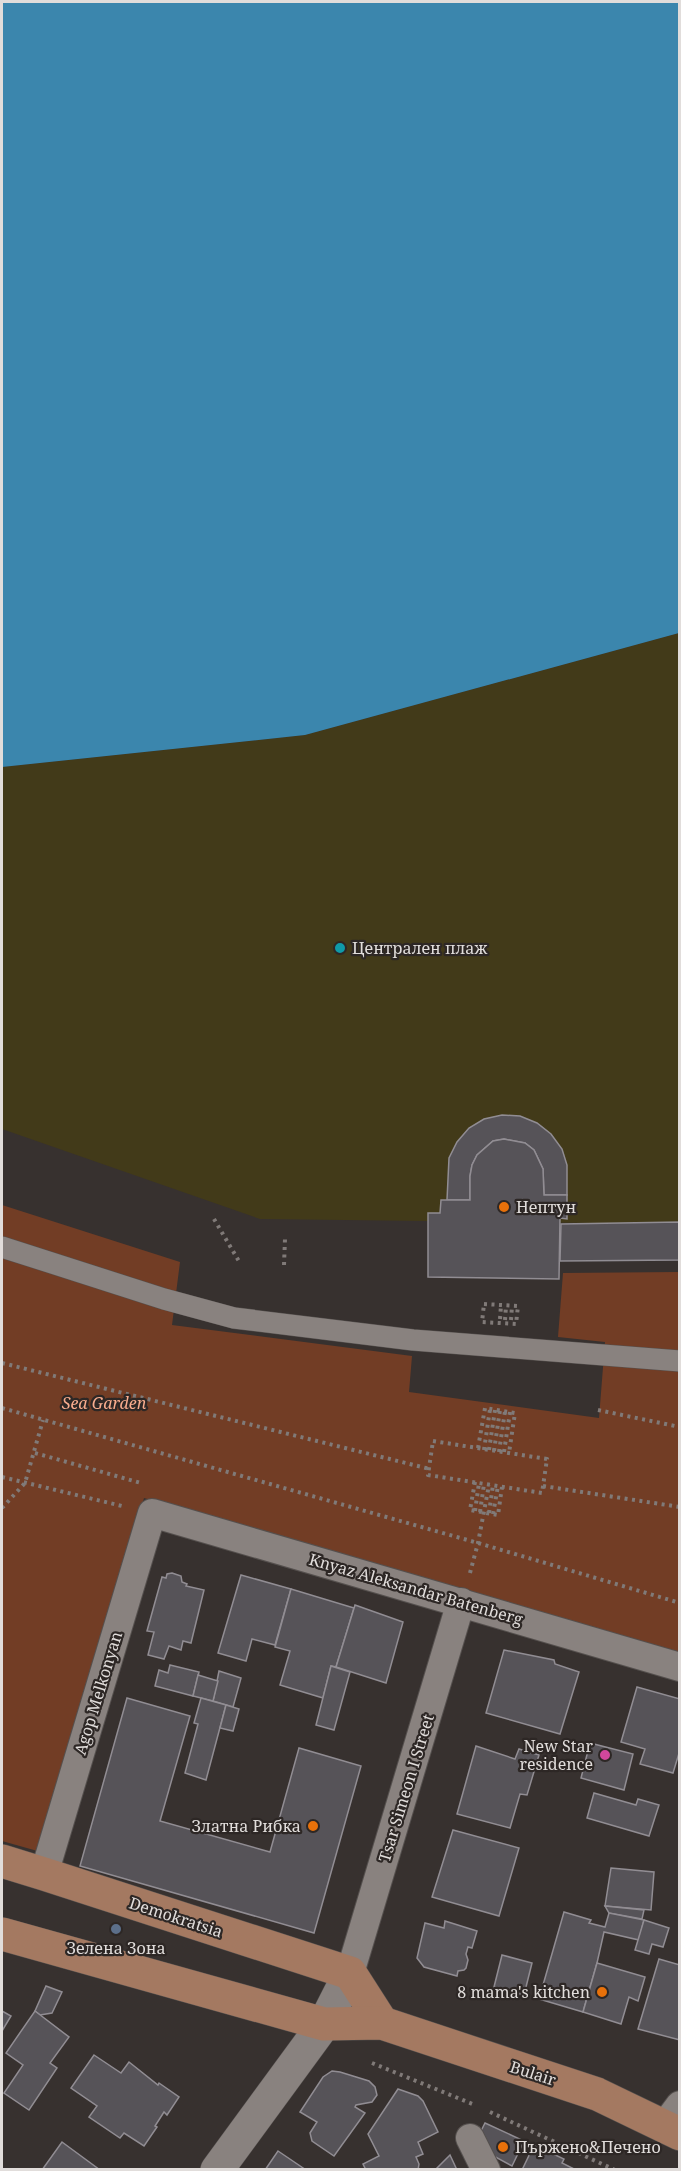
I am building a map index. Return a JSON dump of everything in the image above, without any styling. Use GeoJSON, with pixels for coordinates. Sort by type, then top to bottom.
{"type":"FeatureCollection","features":[{"type":"Feature","properties":{"kind":"main road","name":"Demokratsia"},"geometry":{"type":"LineString","coordinates":[[2,1862],[350,1973]]}},
{"type":"Feature","properties":{"kind":"main road"},"geometry":{"type":"LineString","coordinates":[[2,1934],[324,2024]]}},
{"type":"Feature","properties":{"kind":"main road"},"geometry":{"type":"LineString","coordinates":[[350,1973],[382,2023]]}},
{"type":"Feature","properties":{"kind":"main road","name":"Bulair"},"geometry":{"type":"LineString","coordinates":[[324,2024],[382,2023],[675,2121]]}},
{"type":"Feature","properties":{"kind":"street"},"geometry":{"type":"LineString","coordinates":[[2,1247],[164,1299],[234,1318],[413,1340],[680,1361]]}},
{"type":"Feature","properties":{"kind":"street","name":"Knyaz Aleksandar Batenberg"},"geometry":{"type":"LineString","coordinates":[[152,1513],[680,1667]]}},
{"type":"Feature","properties":{"kind":"street","name":"Agop Melkonyan"},"geometry":{"type":"LineString","coordinates":[[44,1874],[152,1513]]}},
{"type":"Feature","properties":{"kind":"street","name":"Tsar Simeon I Street"},"geometry":{"type":"LineString","coordinates":[[350,1973],[461,1602]]}},
{"type":"Feature","properties":{"kind":"street"},"geometry":{"type":"LineString","coordinates":[[217,2169],[324,2024],[350,1973]]}},
{"type":"Feature","properties":{"kind":"street"},"geometry":{"type":"LineString","coordinates":[[470,2138],[486,2169]]}},
{"type":"Feature","properties":{"kind":"path"},"geometry":{"type":"LineString","coordinates":[[214,1220],[240,1263]]}},
{"type":"Feature","properties":{"kind":"path"},"geometry":{"type":"LineString","coordinates":[[284,1265],[285,1239]]}},
{"type":"Feature","properties":{"kind":"path"},"geometry":{"type":"LineString","coordinates":[[482,1322],[484,1304],[518,1306],[514,1324]]}},
{"type":"Feature","properties":{"kind":"path"},"geometry":{"type":"LineString","coordinates":[[488,1322],[498,1305]]}},
{"type":"Feature","properties":{"kind":"path"},"geometry":{"type":"LineString","coordinates":[[498,1305],[500,1323],[498,1305]]}},
{"type":"Feature","properties":{"kind":"path"},"geometry":{"type":"LineString","coordinates":[[2,1363],[430,1469]]}},
{"type":"Feature","properties":{"kind":"path"},"geometry":{"type":"LineString","coordinates":[[2,1408],[478,1542],[680,1603]]}},
{"type":"Feature","properties":{"kind":"path"},"geometry":{"type":"LineString","coordinates":[[494,1451],[500,1410]]}},
{"type":"Feature","properties":{"kind":"path"},"geometry":{"type":"LineString","coordinates":[[494,1451],[515,1413],[500,1410]]}},
{"type":"Feature","properties":{"kind":"path"},"geometry":{"type":"LineString","coordinates":[[494,1451],[500,1410]]}},
{"type":"Feature","properties":{"kind":"path"},"geometry":{"type":"LineString","coordinates":[[598,1410],[680,1427]]}},
{"type":"Feature","properties":{"kind":"path"},"geometry":{"type":"LineString","coordinates":[[2,1508],[25,1483],[43,1420]]}},
{"type":"Feature","properties":{"kind":"path"},"geometry":{"type":"LineString","coordinates":[[434,1442],[547,1459],[542,1493],[428,1475],[430,1469],[434,1442]]}},
{"type":"Feature","properties":{"kind":"path"},"geometry":{"type":"LineString","coordinates":[[2,1477],[152,1513]]}},
{"type":"Feature","properties":{"kind":"path"},"geometry":{"type":"LineString","coordinates":[[461,1602],[478,1542],[489,1485]]}},
{"type":"Feature","properties":{"kind":"path"},"geometry":{"type":"LineString","coordinates":[[489,1485],[498,1515],[471,1510],[489,1485]]}},
{"type":"Feature","properties":{"kind":"path"},"geometry":{"type":"LineString","coordinates":[[484,1512],[489,1485]]}},
{"type":"Feature","properties":{"kind":"path"},"geometry":{"type":"LineString","coordinates":[[543,1486],[680,1507]]}},
{"type":"Feature","properties":{"kind":"green space","name":"Sea Garden"},"geometry":{"type":"Polygon","coordinates":[[[2,1205],[180,1262],[172,1325],[412,1356],[409,1392],[599,1418],[605,1342],[558,1337],[563,1273],[679,1272],[679,1652],[144,1498],[41,1852],[2,1841],[2,1205]]]}},
{"type":"Feature","properties":{"kind":"sand","name":"Централен плаж"},"geometry":{"type":"Polygon","coordinates":[[[679,633],[679,1224],[260,1219],[2,1129],[2,767],[305,735],[679,633]]]}},
{"type":"Feature","properties":{"kind":"water"},"geometry":{"type":"Polygon","coordinates":[[[2,2],[679,2],[679,633],[305,735],[2,767],[2,2]]]}},
{"type":"Feature","properties":{"kind":"building"},"geometry":{"type":"Polygon","coordinates":[[[502,1115],[520,1116],[537,1123],[551,1134],[562,1149],[567,1165],[567,1195],[544,1195],[543,1169],[534,1150],[525,1143],[504,1139],[493,1141],[477,1155],[470,1176],[470,1200],[447,1200],[449,1158],[457,1142],[469,1128],[484,1119],[502,1115]]]}},
{"type":"Feature","properties":{"kind":"building","name":"Нептун"},"geometry":{"type":"Polygon","coordinates":[[[504,1139],[525,1143],[534,1150],[543,1169],[544,1195],[567,1195],[567,1219],[560,1218],[559,1279],[428,1277],[428,1213],[440,1213],[441,1200],[470,1200],[470,1176],[477,1155],[493,1141],[504,1139]]]}},
{"type":"Feature","properties":{"kind":"building"},"geometry":{"type":"Polygon","coordinates":[[[680,1222],[680,1260],[560,1261],[561,1224],[680,1222]]]}},
{"type":"Feature","properties":{"kind":"building"},"geometry":{"type":"Polygon","coordinates":[[[167,1574],[181,1576],[186,1586],[204,1590],[191,1643],[183,1641],[181,1650],[169,1646],[164,1659],[148,1655],[154,1632],[147,1631],[162,1577],[166,1578],[167,1574]]]}},
{"type":"Feature","properties":{"kind":"building"},"geometry":{"type":"Polygon","coordinates":[[[241,1575],[291,1589],[275,1645],[252,1639],[246,1661],[218,1653],[241,1575]]]}},
{"type":"Feature","properties":{"kind":"building"},"geometry":{"type":"Polygon","coordinates":[[[291,1589],[354,1608],[336,1667],[331,1666],[323,1698],[280,1685],[290,1651],[275,1647],[291,1589]]]}},
{"type":"Feature","properties":{"kind":"building"},"geometry":{"type":"Polygon","coordinates":[[[355,1605],[403,1622],[386,1683],[336,1667],[355,1605]]]}},
{"type":"Feature","properties":{"kind":"building"},"geometry":{"type":"Polygon","coordinates":[[[504,1650],[554,1660],[555,1664],[579,1672],[560,1734],[486,1713],[504,1650]]]}},
{"type":"Feature","properties":{"kind":"building"},"geometry":{"type":"Polygon","coordinates":[[[170,1665],[199,1672],[193,1696],[155,1686],[159,1670],[168,1673],[170,1665]]]}},
{"type":"Feature","properties":{"kind":"building"},"geometry":{"type":"Polygon","coordinates":[[[331,1666],[350,1672],[334,1730],[316,1725],[331,1666]]]}},
{"type":"Feature","properties":{"kind":"building"},"geometry":{"type":"Polygon","coordinates":[[[219,1671],[241,1678],[233,1707],[213,1701],[219,1671]]]}},
{"type":"Feature","properties":{"kind":"building"},"geometry":{"type":"Polygon","coordinates":[[[198,1675],[218,1681],[213,1701],[193,1696],[198,1675]]]}},
{"type":"Feature","properties":{"kind":"building"},"geometry":{"type":"Polygon","coordinates":[[[637,1687],[680,1699],[680,1750],[673,1773],[640,1764],[645,1749],[621,1742],[637,1687]]]}},
{"type":"Feature","properties":{"kind":"building"},"geometry":{"type":"Polygon","coordinates":[[[127,1698],[190,1716],[160,1821],[270,1852],[299,1748],[361,1766],[314,1933],[80,1866],[127,1698]]]}},
{"type":"Feature","properties":{"kind":"building"},"geometry":{"type":"Polygon","coordinates":[[[201,1698],[226,1705],[206,1780],[185,1773],[198,1724],[194,1723],[201,1698]]]}},
{"type":"Feature","properties":{"kind":"building"},"geometry":{"type":"Polygon","coordinates":[[[226,1705],[239,1709],[233,1731],[220,1728],[226,1705]]]}},
{"type":"Feature","properties":{"kind":"building"},"geometry":{"type":"Polygon","coordinates":[[[590,1743],[633,1754],[624,1790],[581,1778],[590,1743]]]}},
{"type":"Feature","properties":{"kind":"building"},"geometry":{"type":"Polygon","coordinates":[[[476,1746],[515,1759],[519,1749],[539,1755],[527,1795],[520,1794],[510,1828],[457,1814],[476,1746]]]}},
{"type":"Feature","properties":{"kind":"building"},"geometry":{"type":"Polygon","coordinates":[[[594,1793],[636,1805],[638,1799],[659,1805],[649,1836],[587,1818],[594,1793]]]}},
{"type":"Feature","properties":{"kind":"building"},"geometry":{"type":"Polygon","coordinates":[[[453,1830],[519,1848],[499,1916],[432,1897],[453,1830]]]}},
{"type":"Feature","properties":{"kind":"building"},"geometry":{"type":"Polygon","coordinates":[[[611,1868],[654,1872],[651,1910],[605,1906],[611,1868]]]}},
{"type":"Feature","properties":{"kind":"building"},"geometry":{"type":"Polygon","coordinates":[[[605,1906],[644,1910],[642,1919],[609,1913],[605,1906]]]}},
{"type":"Feature","properties":{"kind":"building"},"geometry":{"type":"Polygon","coordinates":[[[564,1912],[605,1927],[609,1913],[644,1920],[639,1940],[604,1932],[583,2012],[539,1999],[564,1912]]]}},
{"type":"Feature","properties":{"kind":"building"},"geometry":{"type":"Polygon","coordinates":[[[644,1920],[669,1928],[663,1947],[652,1944],[649,1954],[635,1950],[644,1920]]]}},
{"type":"Feature","properties":{"kind":"building"},"geometry":{"type":"Polygon","coordinates":[[[445,1921],[477,1931],[472,1948],[468,1947],[466,1968],[458,1971],[457,1976],[424,1967],[417,1958],[425,1923],[444,1928],[445,1921]]]}},
{"type":"Feature","properties":{"kind":"building"},"geometry":{"type":"Polygon","coordinates":[[[502,1955],[532,1963],[524,1995],[494,1987],[502,1955]]]}},
{"type":"Feature","properties":{"kind":"building"},"geometry":{"type":"Polygon","coordinates":[[[659,1959],[680,1965],[680,2040],[638,2029],[659,1959]]]}},
{"type":"Feature","properties":{"kind":"building"},"geometry":{"type":"Polygon","coordinates":[[[597,1963],[645,1977],[638,2001],[629,1997],[621,2024],[583,2012],[597,1963]]]}},
{"type":"Feature","properties":{"kind":"building"},"geometry":{"type":"Polygon","coordinates":[[[46,1986],[62,1992],[52,2013],[40,2015],[35,2011],[46,1986]]]}},
{"type":"Feature","properties":{"kind":"building"},"geometry":{"type":"Polygon","coordinates":[[[2,2011],[11,2016],[2,2031],[2,2011]]]}},
{"type":"Feature","properties":{"kind":"building"},"geometry":{"type":"Polygon","coordinates":[[[35,2011],[69,2037],[50,2063],[57,2068],[29,2110],[4,2093],[23,2065],[6,2053],[35,2011]]]}},
{"type":"Feature","properties":{"kind":"building"},"geometry":{"type":"Polygon","coordinates":[[[94,2055],[121,2073],[129,2062],[158,2085],[159,2083],[179,2097],[167,2115],[164,2112],[144,2146],[124,2133],[120,2138],[89,2117],[97,2106],[71,2088],[94,2055]]]}},
{"type":"Feature","properties":{"kind":"building"},"geometry":{"type":"Polygon","coordinates":[[[332,2071],[369,2081],[375,2087],[377,2095],[372,2102],[356,2105],[355,2107],[365,2113],[334,2156],[312,2141],[310,2133],[317,2122],[300,2112],[323,2077],[332,2071]]]}},
{"type":"Feature","properties":{"kind":"building"},"geometry":{"type":"Polygon","coordinates":[[[398,2089],[418,2096],[423,2101],[438,2132],[418,2142],[423,2154],[416,2157],[419,2164],[418,2170],[366,2170],[363,2164],[379,2156],[368,2134],[398,2089]]]}},
{"type":"Feature","properties":{"kind":"building","name":"Пържено&Печено"},"geometry":{"type":"Polygon","coordinates":[[[485,2123],[524,2141],[512,2166],[488,2153],[479,2135],[485,2123]]]}},
{"type":"Feature","properties":{"kind":"building"},"geometry":{"type":"Polygon","coordinates":[[[62,2142],[100,2170],[42,2170],[62,2142]]]}},
{"type":"Feature","properties":{"kind":"building"},"geometry":{"type":"Polygon","coordinates":[[[534,2145],[564,2159],[562,2163],[576,2170],[522,2170],[534,2145]]]}},
{"type":"Feature","properties":{"kind":"building"},"geometry":{"type":"Polygon","coordinates":[[[278,2151],[306,2170],[265,2170],[278,2151]]]}},
{"type":"Feature","properties":{"kind":"building"},"geometry":{"type":"Polygon","coordinates":[[[450,2155],[457,2170],[435,2170],[450,2155]]]}},
{"type":"Feature","properties":{"kind":"place","name":"Централен плаж"},"geometry":{"type":"Point","coordinates":[340,948]}},
{"type":"Feature","properties":{"kind":"place","name":"Нептун"},"geometry":{"type":"Point","coordinates":[504,1207]}},
{"type":"Feature","properties":{"kind":"place","name":"New Star residence"},"geometry":{"type":"Point","coordinates":[605,1755]}},
{"type":"Feature","properties":{"kind":"place","name":"Златна Рибка"},"geometry":{"type":"Point","coordinates":[313,1826]}},
{"type":"Feature","properties":{"kind":"place","name":"Зелена Зона"},"geometry":{"type":"Point","coordinates":[116,1929]}},
{"type":"Feature","properties":{"kind":"place","name":"8 mama's kitchen"},"geometry":{"type":"Point","coordinates":[602,1992]}},
{"type":"Feature","properties":{"kind":"place","name":"Пържено&Печено"},"geometry":{"type":"Point","coordinates":[503,2147]}}]}
